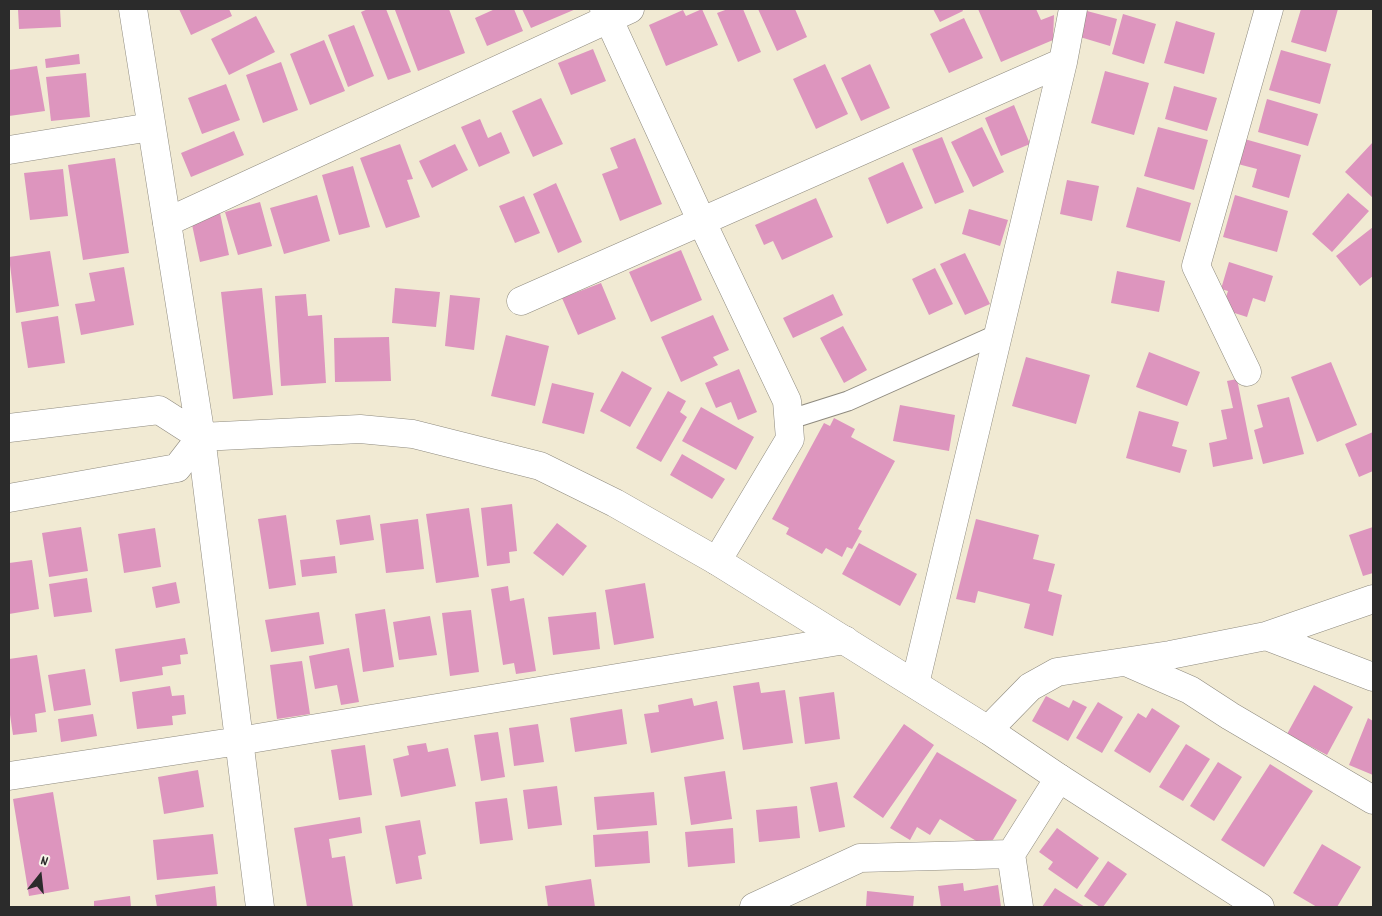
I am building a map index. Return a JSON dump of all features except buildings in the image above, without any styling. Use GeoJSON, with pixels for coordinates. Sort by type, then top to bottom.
{"type":"FeatureCollection","features":[{"type":"Feature","properties":{"kind":"street"},"geometry":{"type":"LineString","coordinates":[[133,9],[201,437],[239,741],[256,904]]}},
{"type":"Feature","properties":{"kind":"street"},"geometry":{"type":"LineString","coordinates":[[915,684],[1074,9]]}},
{"type":"Feature","properties":{"kind":"street"},"geometry":{"type":"LineString","coordinates":[[1247,372],[1196,266],[1269,9]]}},
{"type":"Feature","properties":{"kind":"street"},"geometry":{"type":"LineString","coordinates":[[167,222],[614,12],[700,220],[787,401],[790,439],[717,561]]}},
{"type":"Feature","properties":{"kind":"street"},"geometry":{"type":"LineString","coordinates":[[521,301],[700,220],[1063,62]]}},
{"type":"Feature","properties":{"kind":"street"},"geometry":{"type":"LineString","coordinates":[[9,150],[151,127]]}},
{"type":"Feature","properties":{"kind":"street"},"geometry":{"type":"LineString","coordinates":[[9,428],[159,410],[201,437],[360,430],[413,434],[540,466],[615,503],[717,561],[988,730],[1059,778],[1260,907]]}},
{"type":"Feature","properties":{"kind":"street"},"geometry":{"type":"LineString","coordinates":[[9,498],[177,468],[201,437]]}},
{"type":"Feature","properties":{"kind":"street"},"geometry":{"type":"LineString","coordinates":[[988,730],[1030,687],[1057,672],[1170,656],[1266,636],[1373,599]]}},
{"type":"Feature","properties":{"kind":"street"},"geometry":{"type":"LineString","coordinates":[[1266,636],[1373,677]]}},
{"type":"Feature","properties":{"kind":"street"},"geometry":{"type":"LineString","coordinates":[[9,776],[239,741],[845,640]]}},
{"type":"Feature","properties":{"kind":"street"},"geometry":{"type":"LineString","coordinates":[[1126,662],[1190,690],[1230,716],[1373,800]]}},
{"type":"Feature","properties":{"kind":"street"},"geometry":{"type":"LineString","coordinates":[[1020,907],[1011,854],[1059,778]]}},
{"type":"Feature","properties":{"kind":"street"},"geometry":{"type":"LineString","coordinates":[[754,907],[860,858],[1011,854]]}},
{"type":"Feature","properties":{"kind":"lane"},"geometry":{"type":"LineString","coordinates":[[788,420],[848,401],[998,334]]}}]}
